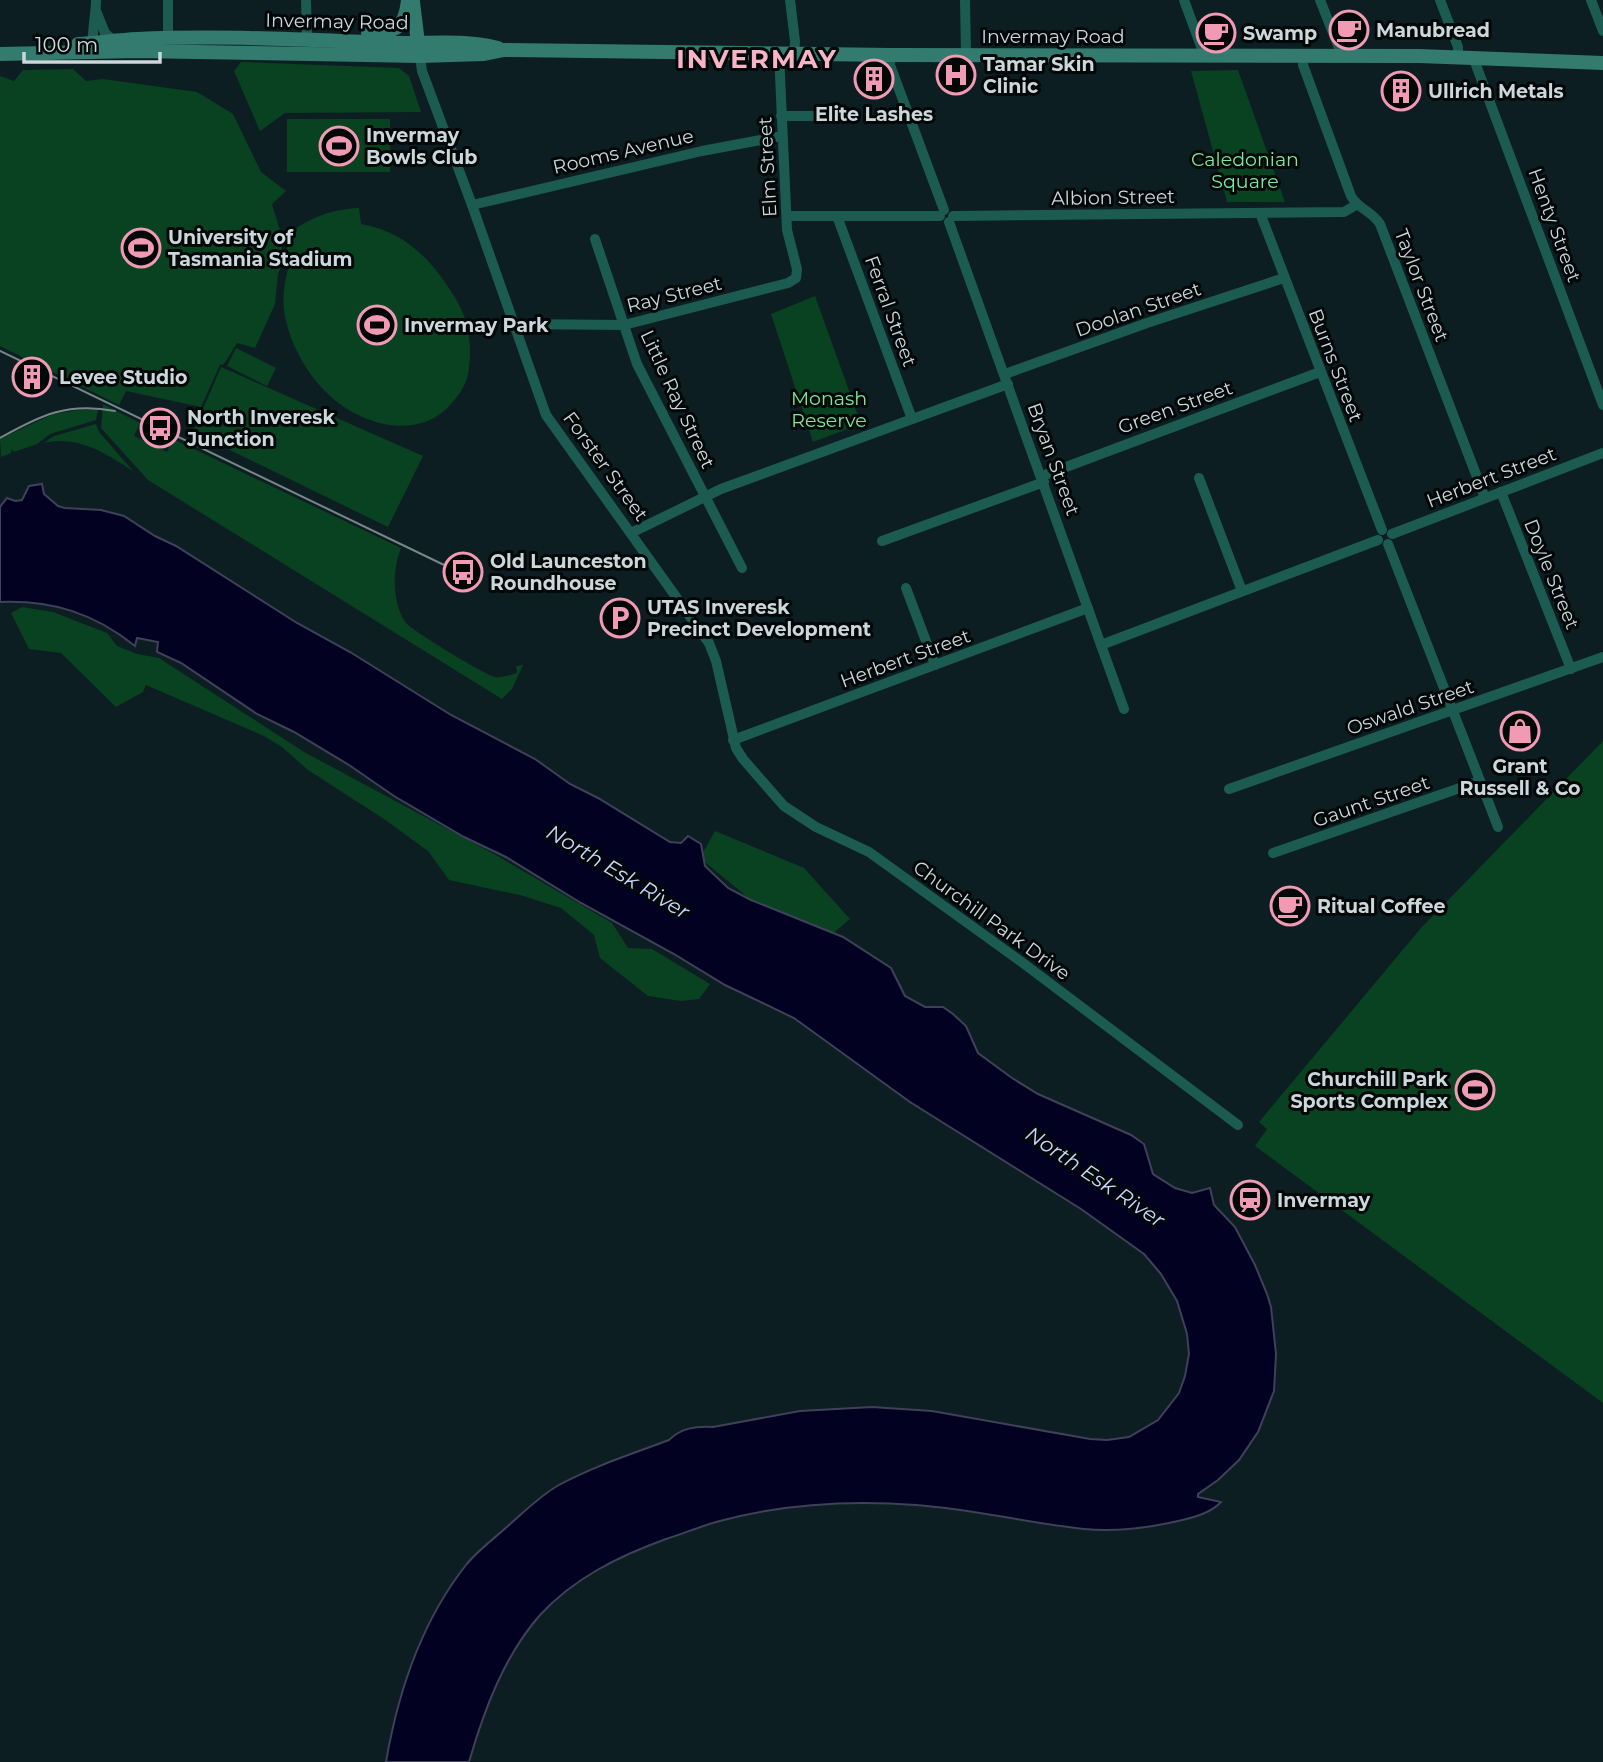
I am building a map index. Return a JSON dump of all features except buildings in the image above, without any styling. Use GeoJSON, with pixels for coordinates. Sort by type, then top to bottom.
{"type":"FeatureCollection","features":[{"type":"Feature","properties":{"kind":"main road"},"geometry":{"type":"LineString","coordinates":[[312,39],[388,33],[396,30],[404,19],[408,0]]}},
{"type":"Feature","properties":{"kind":"main road","name":"Forster Street"},"geometry":{"type":"LineString","coordinates":[[413,0],[418,49]]}},
{"type":"Feature","properties":{"kind":"main road","name":"Invermay Road"},"geometry":{"type":"LineString","coordinates":[[0,54],[93,48],[114,41],[169,39],[312,39],[396,43],[418,49]]}},
{"type":"Feature","properties":{"kind":"main road","name":"Invermay Road"},"geometry":{"type":"LineString","coordinates":[[0,44],[138,51],[418,49],[439,41],[479,44],[504,50],[1203,57],[1458,56],[1603,63]]}},
{"type":"Feature","properties":{"kind":"street"},"geometry":{"type":"LineString","coordinates":[[96,0],[96,11],[105,33],[114,41]]}},
{"type":"Feature","properties":{"kind":"street"},"geometry":{"type":"LineString","coordinates":[[168,0],[169,39]]}},
{"type":"Feature","properties":{"kind":"street"},"geometry":{"type":"LineString","coordinates":[[306,0],[312,39]]}},
{"type":"Feature","properties":{"kind":"street","name":"Elm Street"},"geometry":{"type":"LineString","coordinates":[[790,0],[795,41],[787,53],[781,116],[787,216],[790,245],[797,269],[796,278]]}},
{"type":"Feature","properties":{"kind":"street"},"geometry":{"type":"LineString","coordinates":[[965,0],[966,55]]}},
{"type":"Feature","properties":{"kind":"street"},"geometry":{"type":"LineString","coordinates":[[1184,0],[1203,57]]}},
{"type":"Feature","properties":{"kind":"street"},"geometry":{"type":"LineString","coordinates":[[1320,0],[1339,48],[1339,56]]}},
{"type":"Feature","properties":{"kind":"street"},"geometry":{"type":"LineString","coordinates":[[1440,0],[1458,47],[1458,56]]}},
{"type":"Feature","properties":{"kind":"street"},"geometry":{"type":"LineString","coordinates":[[1591,0],[1603,31]]}},
{"type":"Feature","properties":{"kind":"street"},"geometry":{"type":"LineString","coordinates":[[93,48],[92,20],[96,11]]}},
{"type":"Feature","properties":{"kind":"street","name":"Forster Street"},"geometry":{"type":"LineString","coordinates":[[418,49],[422,71],[551,424],[709,643],[719,674],[733,740]]}},
{"type":"Feature","properties":{"kind":"street","name":"Bryan Street"},"geometry":{"type":"LineString","coordinates":[[890,55],[890,65],[1043,479],[1124,709]]}},
{"type":"Feature","properties":{"kind":"street","name":"Taylor Street"},"geometry":{"type":"LineString","coordinates":[[1303,56],[1303,65],[1356,205],[1376,216],[1380,224],[1485,498]]}},
{"type":"Feature","properties":{"kind":"street","name":"Henty Street"},"geometry":{"type":"LineString","coordinates":[[1473,57],[1603,405]]}},
{"type":"Feature","properties":{"kind":"street"},"geometry":{"type":"LineString","coordinates":[[781,116],[850,116]]}},
{"type":"Feature","properties":{"kind":"street","name":"Rooms Avenue"},"geometry":{"type":"LineString","coordinates":[[472,205],[702,151],[782,136]]}},
{"type":"Feature","properties":{"kind":"street","name":"Albion Street"},"geometry":{"type":"LineString","coordinates":[[787,216],[1344,212],[1356,205]]}},
{"type":"Feature","properties":{"kind":"street","name":"Burns Street"},"geometry":{"type":"LineString","coordinates":[[1260,213],[1499,827]]}},
{"type":"Feature","properties":{"kind":"street","name":"Ferral Street"},"geometry":{"type":"LineString","coordinates":[[837,216],[912,419]]}},
{"type":"Feature","properties":{"kind":"street","name":"Little Ray Street"},"geometry":{"type":"LineString","coordinates":[[595,239],[638,364],[742,568]]}},
{"type":"Feature","properties":{"kind":"street","name":"Ray Street"},"geometry":{"type":"LineString","coordinates":[[514,324],[624,325],[788,283],[796,278]]}},
{"type":"Feature","properties":{"kind":"street","name":"Doolan Street"},"geometry":{"type":"LineString","coordinates":[[631,533],[705,496],[912,419],[1147,323],[1284,278]]}},
{"type":"Feature","properties":{"kind":"street","name":"Green Street"},"geometry":{"type":"LineString","coordinates":[[882,541],[1320,372]]}},
{"type":"Feature","properties":{"kind":"street","name":"Herbert Street"},"geometry":{"type":"LineString","coordinates":[[1101,645],[1603,453]]}},
{"type":"Feature","properties":{"kind":"street"},"geometry":{"type":"LineString","coordinates":[[1199,478],[1242,590]]}},
{"type":"Feature","properties":{"kind":"street","name":"Doyle Street"},"geometry":{"type":"LineString","coordinates":[[1501,492],[1571,668]]}},
{"type":"Feature","properties":{"kind":"street"},"geometry":{"type":"LineString","coordinates":[[905,587],[934,665]]}},
{"type":"Feature","properties":{"kind":"street","name":"Herbert Street"},"geometry":{"type":"LineString","coordinates":[[733,740],[1088,608]]}},
{"type":"Feature","properties":{"kind":"street","name":"Oswald Street"},"geometry":{"type":"LineString","coordinates":[[1229,789],[1603,657]]}},
{"type":"Feature","properties":{"kind":"street","name":"Churchill Park Drive"},"geometry":{"type":"LineString","coordinates":[[733,740],[743,759],[793,814],[869,852],[1023,963],[1238,1125]]}},
{"type":"Feature","properties":{"kind":"street","name":"Gaunt Street"},"geometry":{"type":"LineString","coordinates":[[1273,853],[1480,781]]}},
{"type":"Feature","properties":{"kind":"green space"},"geometry":{"type":"Polygon","coordinates":[[[241,62],[399,68],[409,76],[421,112],[285,113],[260,131],[234,71],[241,62]]]}},
{"type":"Feature","properties":{"kind":"green space","name":"University of Tasmania Stadium"},"geometry":{"type":"Polygon","coordinates":[[[73,69],[86,81],[103,79],[197,92],[233,114],[261,172],[286,191],[272,204],[281,234],[283,261],[278,274],[275,304],[255,348],[237,343],[224,364],[220,365],[201,407],[126,391],[119,405],[0,346],[0,76],[14,81],[23,70],[73,69]]]}},
{"type":"Feature","properties":{"kind":"green space","name":"Caledonian Square"},"geometry":{"type":"Polygon","coordinates":[[[1238,70],[1285,202],[1227,202],[1191,71],[1238,70]]]}},
{"type":"Feature","properties":{"kind":"green space","name":"Invermay Bowls Club"},"geometry":{"type":"Polygon","coordinates":[[[287,119],[390,119],[390,172],[287,172],[287,119]]]}},
{"type":"Feature","properties":{"kind":"green space","name":"Invermay Park"},"geometry":{"type":"Polygon","coordinates":[[[359,208],[361,224],[404,240],[426,259],[454,296],[466,321],[470,348],[466,382],[451,404],[438,416],[422,423],[389,425],[372,421],[341,405],[328,394],[308,369],[297,351],[284,314],[283,299],[290,263],[287,258],[287,236],[320,216],[359,208]]]}},
{"type":"Feature","properties":{"kind":"green space","name":"Monash Reserve"},"geometry":{"type":"Polygon","coordinates":[[[815,296],[861,424],[813,442],[771,314],[815,296]]]}},
{"type":"Feature","properties":{"kind":"green space"},"geometry":{"type":"Polygon","coordinates":[[[236,348],[276,368],[267,386],[227,366],[236,348]]]}},
{"type":"Feature","properties":{"kind":"green space"},"geometry":{"type":"Polygon","coordinates":[[[221,367],[423,456],[388,527],[193,432],[221,367]]]}},
{"type":"Feature","properties":{"kind":"green space"},"geometry":{"type":"Polygon","coordinates":[[[103,404],[140,423],[134,436],[167,452],[173,439],[401,548],[395,587],[398,606],[406,623],[449,652],[495,677],[517,673],[516,666],[523,665],[512,689],[502,699],[148,480],[101,428],[103,404]]]}},
{"type":"Feature","properties":{"kind":"green space"},"geometry":{"type":"Polygon","coordinates":[[[98,410],[96,420],[50,434],[37,444],[14,452],[12,449],[11,453],[1,457],[0,439],[53,414],[98,410]]]}},
{"type":"Feature","properties":{"kind":"green space"},"geometry":{"type":"Polygon","coordinates":[[[96,424],[99,432],[133,471],[91,447],[68,441],[44,443],[54,436],[96,424]]]}},
{"type":"Feature","properties":{"kind":"green space"},"geometry":{"type":"Polygon","coordinates":[[[22,607],[53,612],[107,633],[117,646],[137,654],[159,658],[304,752],[494,854],[612,923],[628,948],[652,949],[710,984],[699,999],[681,1001],[648,996],[600,958],[594,935],[561,908],[520,895],[449,880],[428,851],[308,770],[282,747],[264,736],[146,685],[143,692],[116,707],[61,653],[29,649],[11,613],[22,607]]]}},
{"type":"Feature","properties":{"kind":"green space","name":"Churchill Park Sports Complex"},"geometry":{"type":"Polygon","coordinates":[[[1603,741],[1603,1403],[1255,1146],[1267,1129],[1259,1122],[1421,928],[1603,741]]]}},
{"type":"Feature","properties":{"kind":"green space"},"geometry":{"type":"Polygon","coordinates":[[[715,831],[804,868],[850,919],[829,937],[751,900],[700,858],[715,831]]]}},
{"type":"Feature","properties":{"kind":"water","name":"North Esk River"},"geometry":{"type":"Polygon","coordinates":[[[42,484],[44,494],[58,506],[101,510],[124,516],[451,715],[535,759],[570,784],[670,842],[681,843],[688,836],[701,844],[705,866],[728,888],[843,937],[891,968],[905,996],[925,1007],[943,1007],[953,1014],[966,1026],[978,1053],[1012,1078],[1038,1094],[1131,1135],[1144,1144],[1153,1174],[1175,1188],[1192,1193],[1210,1188],[1214,1205],[1235,1227],[1267,1294],[1276,1354],[1274,1391],[1258,1432],[1239,1460],[1198,1494],[1198,1497],[1221,1502],[1207,1512],[1190,1518],[1119,1530],[1063,1526],[937,1507],[866,1503],[790,1507],[710,1524],[614,1561],[582,1579],[553,1602],[527,1631],[506,1666],[481,1723],[469,1762],[386,1762],[397,1710],[414,1659],[436,1610],[450,1587],[481,1549],[533,1504],[572,1478],[669,1440],[689,1429],[800,1411],[872,1407],[932,1411],[1090,1439],[1129,1437],[1158,1420],[1179,1393],[1189,1354],[1187,1334],[1177,1301],[1161,1274],[1144,1254],[1081,1209],[910,1102],[794,1018],[725,985],[506,857],[464,837],[394,796],[349,765],[294,732],[257,714],[181,663],[157,652],[158,642],[137,638],[135,646],[88,617],[55,606],[0,602],[0,507],[7,498],[22,500],[29,486],[42,484]]]}},
{"type":"Feature","properties":{"kind":"tram line"},"geometry":{"type":"LineString","coordinates":[[0,351],[442,564],[470,574]]}},
{"type":"Feature","properties":{"kind":"tram line"},"geometry":{"type":"LineString","coordinates":[[0,438],[55,412],[83,408],[115,411]]}},
{"type":"Feature","properties":{"kind":"place","name":"Manubread"},"geometry":{"type":"Point","coordinates":[1349,30]}},
{"type":"Feature","properties":{"kind":"place","name":"Swamp"},"geometry":{"type":"Point","coordinates":[1216,33]}},
{"type":"Feature","properties":{"kind":"place","name":"Tamar Skin Clinic"},"geometry":{"type":"Point","coordinates":[956,75]}},
{"type":"Feature","properties":{"kind":"place","name":"Elite Lashes"},"geometry":{"type":"Point","coordinates":[874,79]}},
{"type":"Feature","properties":{"kind":"place","name":"Ullrich Metals"},"geometry":{"type":"Point","coordinates":[1401,91]}},
{"type":"Feature","properties":{"kind":"place","name":"Invermay Bowls Club"},"geometry":{"type":"Point","coordinates":[339,146]}},
{"type":"Feature","properties":{"kind":"place","name":"University of Tasmania Stadium"},"geometry":{"type":"Point","coordinates":[141,248]}},
{"type":"Feature","properties":{"kind":"place","name":"Invermay Park"},"geometry":{"type":"Point","coordinates":[377,325]}},
{"type":"Feature","properties":{"kind":"place","name":"Levee Studio"},"geometry":{"type":"Point","coordinates":[32,377]}},
{"type":"Feature","properties":{"kind":"place","name":"North Inveresk Junction"},"geometry":{"type":"Point","coordinates":[160,428]}},
{"type":"Feature","properties":{"kind":"place","name":"Old Launceston Roundhouse"},"geometry":{"type":"Point","coordinates":[463,572]}},
{"type":"Feature","properties":{"kind":"place","name":"UTAS Inveresk Precinct Development"},"geometry":{"type":"Point","coordinates":[620,618]}},
{"type":"Feature","properties":{"kind":"place","name":"Grant Russell & Co"},"geometry":{"type":"Point","coordinates":[1520,731]}},
{"type":"Feature","properties":{"kind":"place","name":"Ritual Coffee"},"geometry":{"type":"Point","coordinates":[1290,906]}},
{"type":"Feature","properties":{"kind":"place","name":"Churchill Park Sports Complex"},"geometry":{"type":"Point","coordinates":[1475,1090]}},
{"type":"Feature","properties":{"kind":"place","name":"Invermay"},"geometry":{"type":"Point","coordinates":[1250,1200]}},
{"type":"Feature","properties":{"kind":"district","name":"INVERMAY"},"geometry":{"type":"Point","coordinates":[757,59]}}]}
